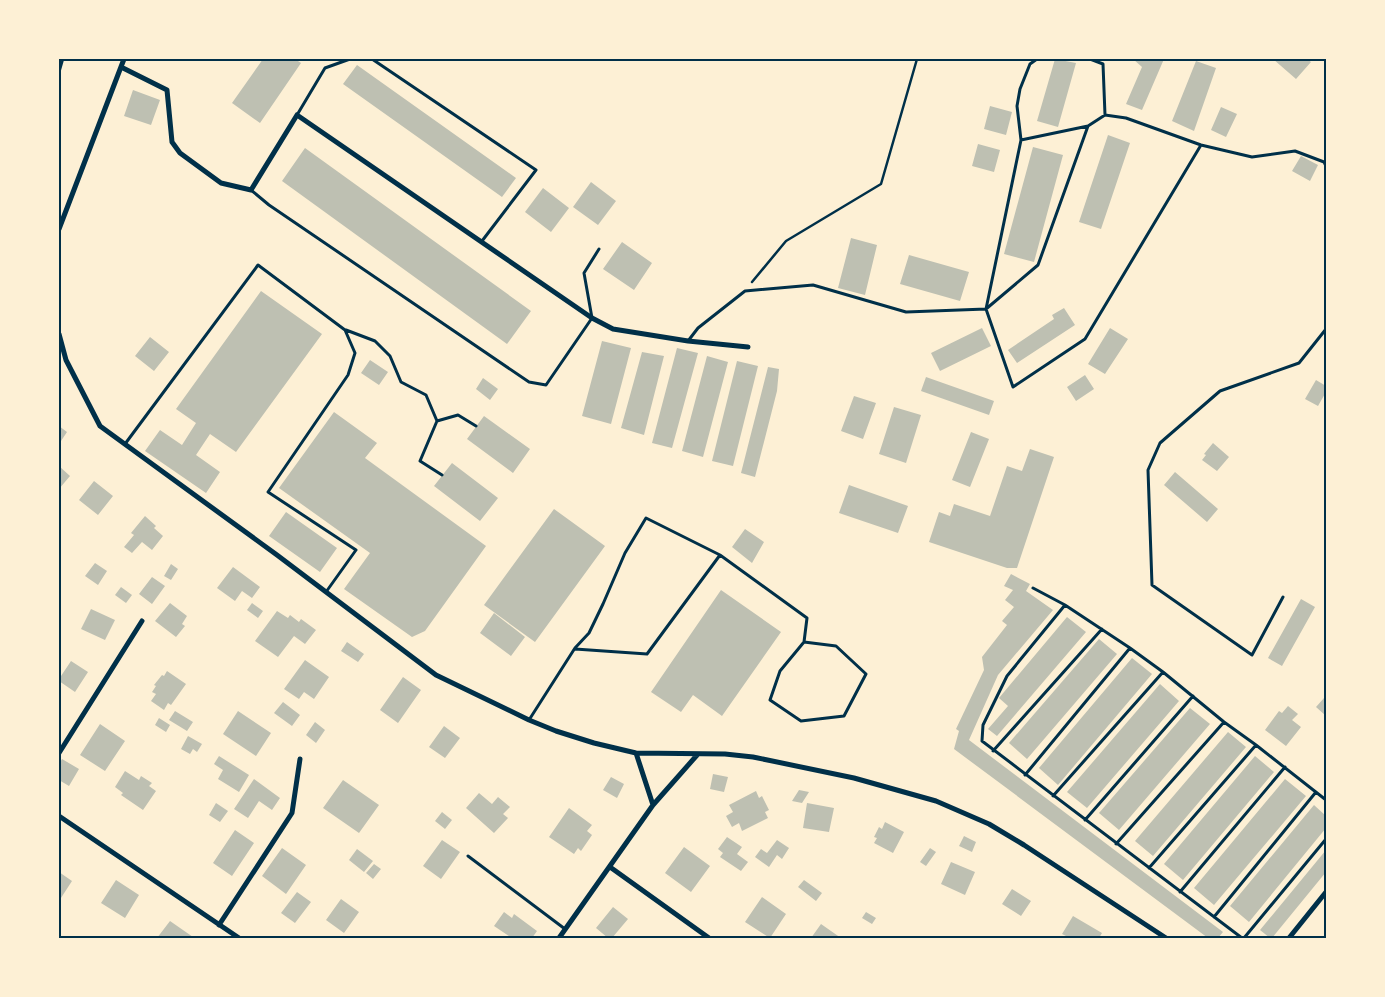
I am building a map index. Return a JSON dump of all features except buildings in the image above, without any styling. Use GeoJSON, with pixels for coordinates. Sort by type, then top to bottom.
{"type":"FeatureCollection","features":[{"type":"Feature","properties":{"kind":"street"},"geometry":{"type":"LineString","coordinates":[[59,229],[124,59]]}},
{"type":"Feature","properties":{"kind":"street"},"geometry":{"type":"LineString","coordinates":[[121,67],[167,90],[172,142],[180,153],[221,183],[251,190],[297,115],[592,318],[613,329],[688,341],[748,347]]}},
{"type":"Feature","properties":{"kind":"street"},"geometry":{"type":"LineString","coordinates":[[59,334],[66,360],[100,426],[436,675],[529,720],[594,743],[636,753],[726,754],[753,757],[854,778],[936,801],[989,824],[1166,938]]}},
{"type":"Feature","properties":{"kind":"street"},"geometry":{"type":"LineString","coordinates":[[59,753],[142,621]]}},
{"type":"Feature","properties":{"kind":"street"},"geometry":{"type":"LineString","coordinates":[[636,753],[653,805]]}},
{"type":"Feature","properties":{"kind":"street"},"geometry":{"type":"LineString","coordinates":[[559,938],[653,805],[698,754]]}},
{"type":"Feature","properties":{"kind":"street"},"geometry":{"type":"LineString","coordinates":[[219,925],[292,813],[300,760]]}},
{"type":"Feature","properties":{"kind":"street"},"geometry":{"type":"LineString","coordinates":[[59,816],[239,938]]}},
{"type":"Feature","properties":{"kind":"street"},"geometry":{"type":"LineString","coordinates":[[610,867],[709,938]]}},
{"type":"Feature","properties":{"kind":"street"},"geometry":{"type":"LineString","coordinates":[[1289,938],[1326,892]]}},
{"type":"Feature","properties":{"kind":"lane"},"geometry":{"type":"LineString","coordinates":[[297,115],[325,68],[350,59]]}},
{"type":"Feature","properties":{"kind":"lane"},"geometry":{"type":"LineString","coordinates":[[372,59],[536,170],[482,241]]}},
{"type":"Feature","properties":{"kind":"lane"},"geometry":{"type":"LineString","coordinates":[[1037,59],[1030,64],[1020,88],[1017,106],[1021,140],[986,309],[1013,387],[1085,339],[1201,144]]}},
{"type":"Feature","properties":{"kind":"lane"},"geometry":{"type":"LineString","coordinates":[[1090,59],[1103,64],[1105,115]]}},
{"type":"Feature","properties":{"kind":"lane"},"geometry":{"type":"LineString","coordinates":[[1021,140],[1088,126],[1105,115],[1126,118],[1201,144],[1252,157],[1296,151],[1324,162],[1326,166]]}},
{"type":"Feature","properties":{"kind":"lane"},"geometry":{"type":"LineString","coordinates":[[688,341],[698,328],[744,291],[813,285],[906,312],[986,309],[1038,265],[1088,126]]}},
{"type":"Feature","properties":{"kind":"lane"},"geometry":{"type":"LineString","coordinates":[[251,190],[269,205],[529,382],[546,385],[592,318],[584,273],[599,249]]}},
{"type":"Feature","properties":{"kind":"lane"},"geometry":{"type":"LineString","coordinates":[[125,444],[258,265],[345,330],[376,342],[390,356],[402,382],[426,395],[437,421],[420,461],[442,475]]}},
{"type":"Feature","properties":{"kind":"lane"},"geometry":{"type":"LineString","coordinates":[[326,592],[356,550],[268,492],[348,375],[355,353],[345,330]]}},
{"type":"Feature","properties":{"kind":"lane"},"geometry":{"type":"LineString","coordinates":[[1283,597],[1252,655],[1152,585],[1148,470],[1160,443],[1220,391],[1299,363],[1326,330]]}},
{"type":"Feature","properties":{"kind":"lane"},"geometry":{"type":"LineString","coordinates":[[437,421],[458,415],[476,426]]}},
{"type":"Feature","properties":{"kind":"lane"},"geometry":{"type":"LineString","coordinates":[[529,720],[541,698],[575,648],[589,633],[624,553],[646,518],[720,555],[807,618],[804,642],[780,671],[770,700],[801,721],[844,716],[866,674],[836,646],[804,642]]}},
{"type":"Feature","properties":{"kind":"lane"},"geometry":{"type":"LineString","coordinates":[[575,648],[647,654],[720,555]]}},
{"type":"Feature","properties":{"kind":"lane"},"geometry":{"type":"LineString","coordinates":[[1033,588],[1065,605],[1130,648],[1326,800]]}},
{"type":"Feature","properties":{"kind":"lane"},"geometry":{"type":"LineString","coordinates":[[1065,605],[1007,676],[983,725],[982,741],[993,751],[1243,938],[1326,839]]}},
{"type":"Feature","properties":{"kind":"lane"},"geometry":{"type":"LineString","coordinates":[[993,751],[1102,629]]}},
{"type":"Feature","properties":{"kind":"lane"},"geometry":{"type":"LineString","coordinates":[[1024,775],[1130,648]]}},
{"type":"Feature","properties":{"kind":"lane"},"geometry":{"type":"LineString","coordinates":[[1053,796],[1163,672]]}},
{"type":"Feature","properties":{"kind":"lane"},"geometry":{"type":"LineString","coordinates":[[1085,820],[1193,696]]}},
{"type":"Feature","properties":{"kind":"lane"},"geometry":{"type":"LineString","coordinates":[[1116,844],[1224,722]]}},
{"type":"Feature","properties":{"kind":"lane"},"geometry":{"type":"LineString","coordinates":[[1149,868],[1256,745]]}},
{"type":"Feature","properties":{"kind":"lane"},"geometry":{"type":"LineString","coordinates":[[1180,892],[1285,767]]}},
{"type":"Feature","properties":{"kind":"lane"},"geometry":{"type":"LineString","coordinates":[[1214,917],[1316,792]]}},
{"type":"Feature","properties":{"kind":"lane"},"geometry":{"type":"LineString","coordinates":[[468,856],[566,930]]}},
{"type":"Feature","properties":{"kind":"path"},"geometry":{"type":"LineString","coordinates":[[59,73],[63,59]]}},
{"type":"Feature","properties":{"kind":"path"},"geometry":{"type":"LineString","coordinates":[[744,291],[786,241],[881,184],[917,59]]}}]}
